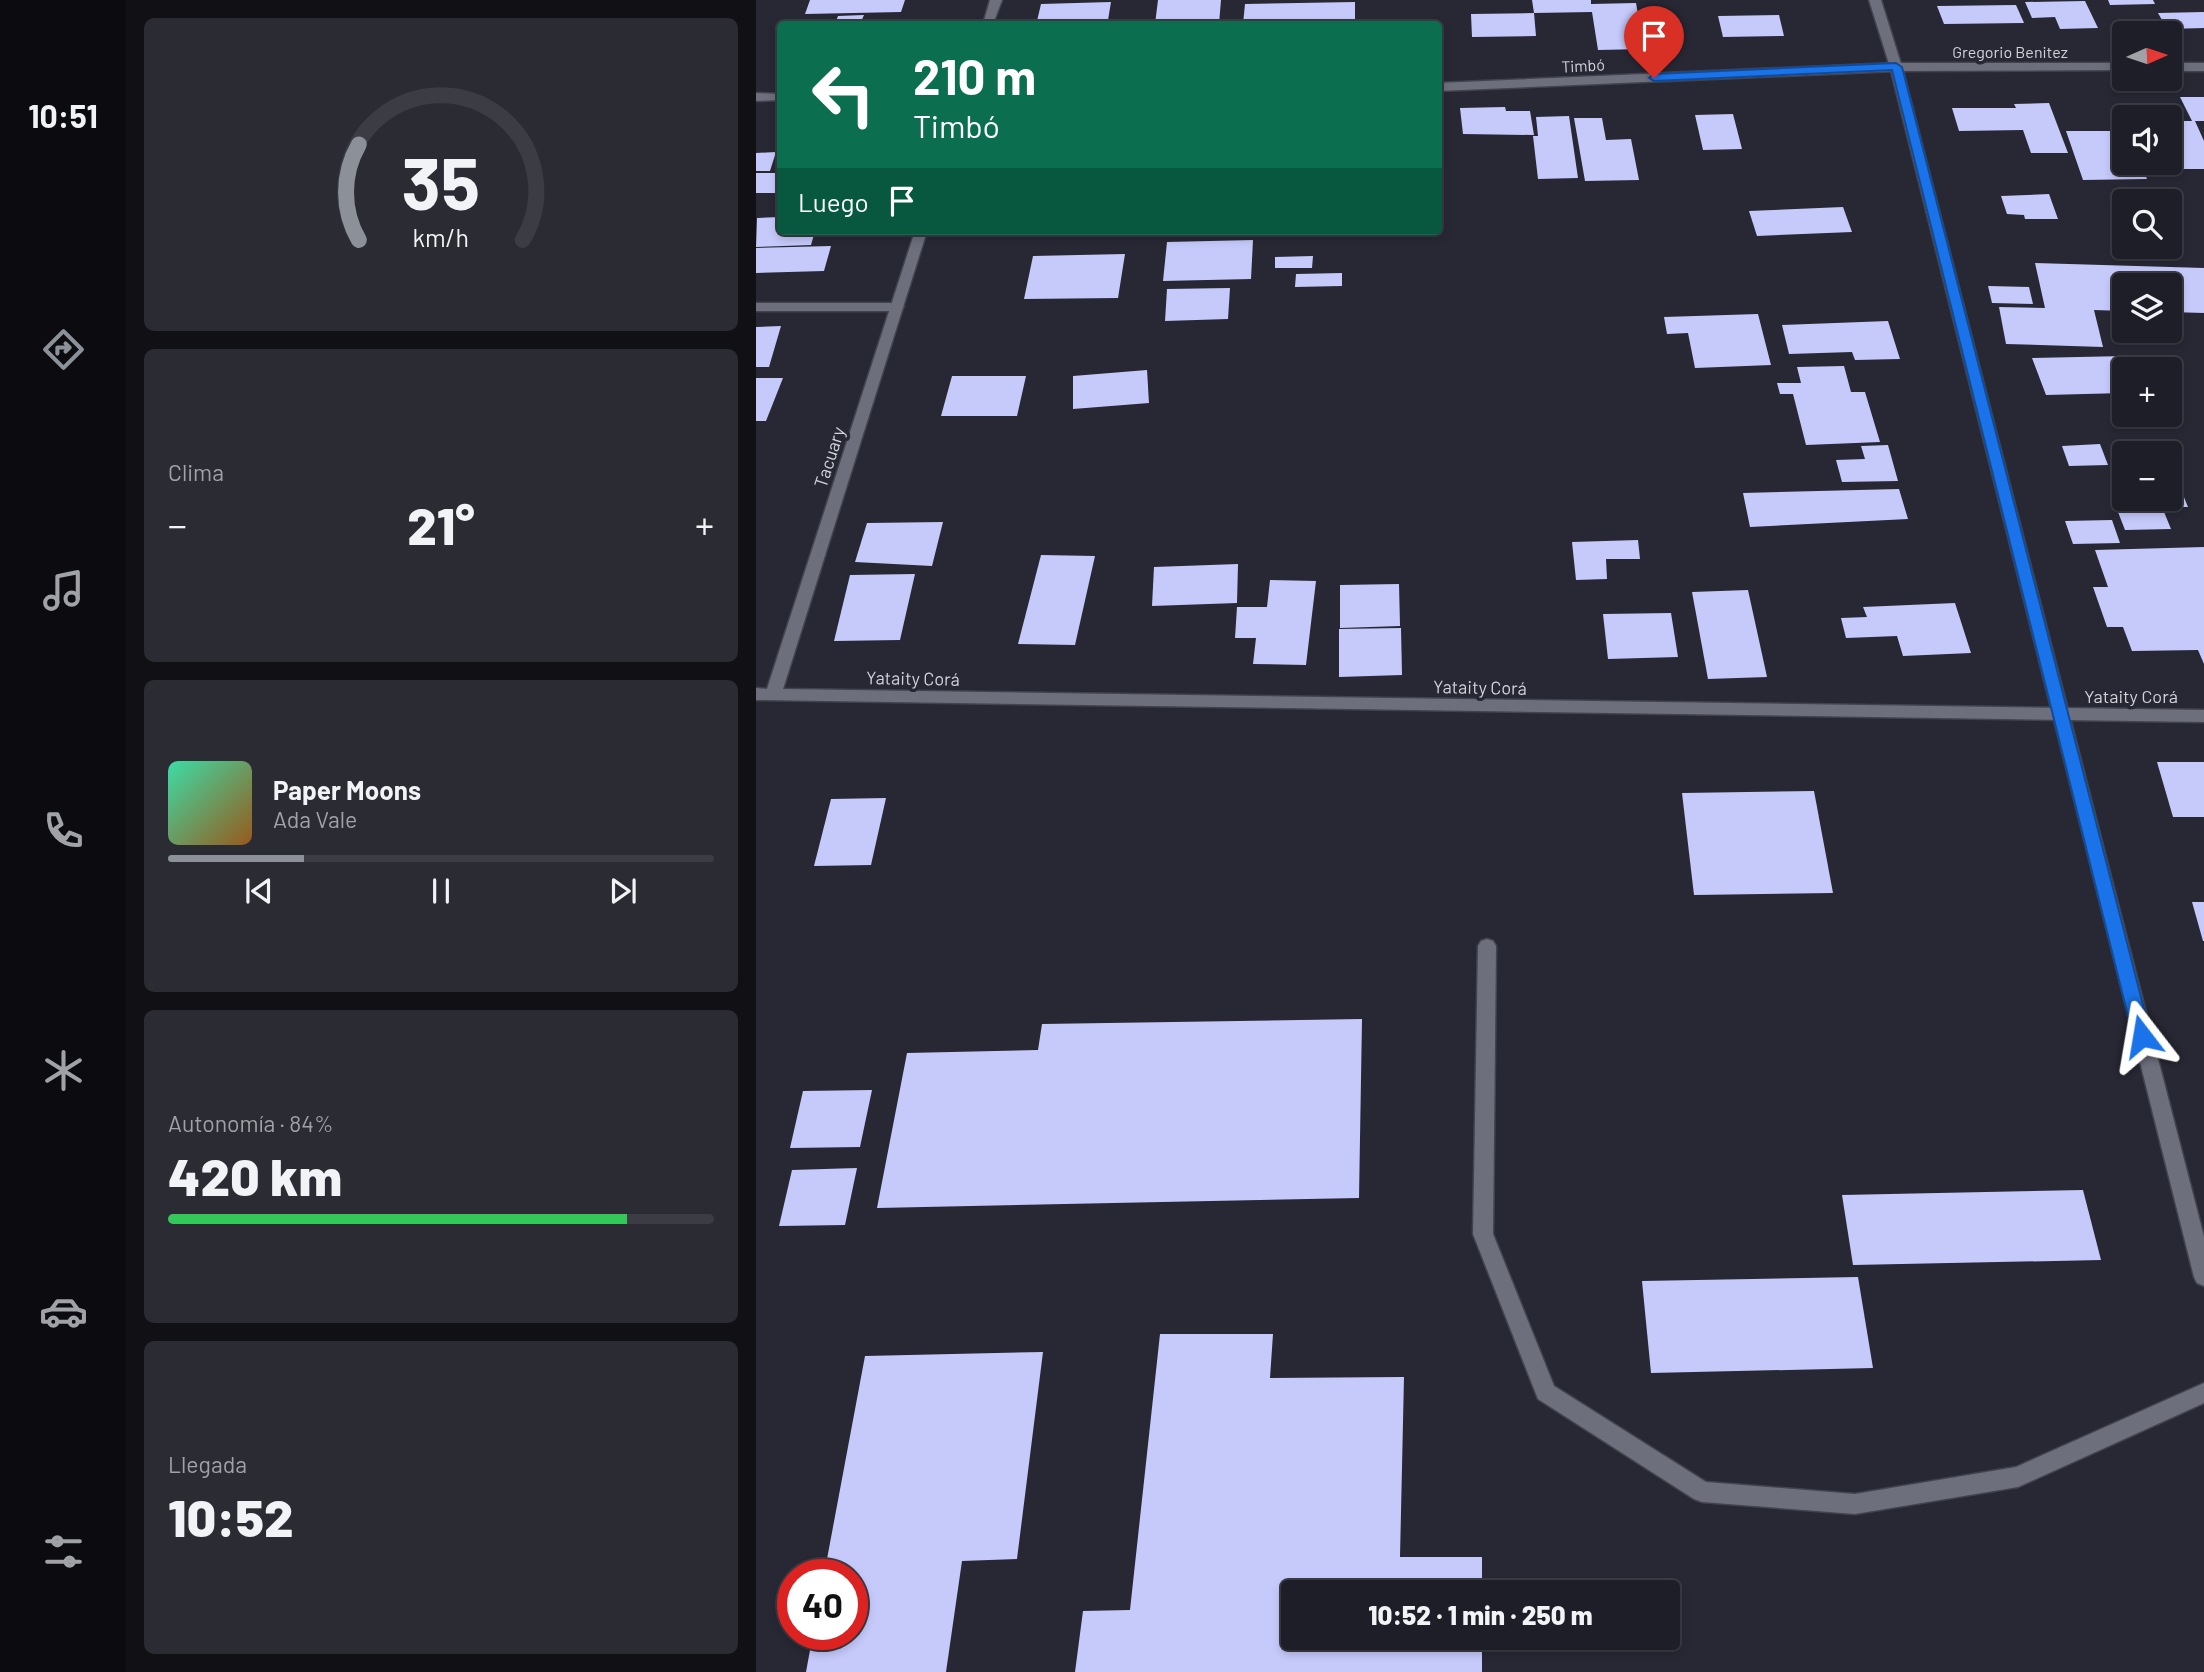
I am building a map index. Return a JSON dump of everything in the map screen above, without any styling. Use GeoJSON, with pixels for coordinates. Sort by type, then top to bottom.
{"type":"FeatureCollection","features":[{"type":"Feature","properties":{"kind":"street"},"geometry":{"type":"LineString","coordinates":[[989,21],[996,0]]}},
{"type":"Feature","properties":{"kind":"street"},"geometry":{"type":"LineString","coordinates":[[1875,0],[1896,67],[2204,1277]]}},
{"type":"Feature","properties":{"kind":"street","name":"Gregorio Benitez"},"geometry":{"type":"LineString","coordinates":[[1896,67],[2112,67]]}},
{"type":"Feature","properties":{"kind":"street","name":"Timbó"},"geometry":{"type":"LineString","coordinates":[[1442,87],[1896,67]]}},
{"type":"Feature","properties":{"kind":"street"},"geometry":{"type":"LineString","coordinates":[[2182,67],[2204,67]]}},
{"type":"Feature","properties":{"kind":"street"},"geometry":{"type":"LineString","coordinates":[[756,97],[777,97]]}},
{"type":"Feature","properties":{"kind":"street","name":"Tacuary"},"geometry":{"type":"LineString","coordinates":[[764,694],[920,235]]}},
{"type":"Feature","properties":{"kind":"street"},"geometry":{"type":"LineString","coordinates":[[756,307],[897,307]]}},
{"type":"Feature","properties":{"kind":"street","name":"Yataity Corá"},"geometry":{"type":"LineString","coordinates":[[764,694],[2204,716]]}},
{"type":"Feature","properties":{"kind":"street"},"geometry":{"type":"LineString","coordinates":[[1487,946],[1483,1234],[1546,1392],[1702,1492],[1855,1504],[2018,1477],[2204,1393]]}},
{"type":"Feature","properties":{"kind":"building"},"geometry":{"type":"Polygon","coordinates":[[[810,0],[905,0],[901,12],[805,14],[810,0]]]}},
{"type":"Feature","properties":{"kind":"building"},"geometry":{"type":"Polygon","coordinates":[[[1158,0],[1221,0],[1219,21],[1155,21],[1158,0]]]}},
{"type":"Feature","properties":{"kind":"building"},"geometry":{"type":"Polygon","coordinates":[[[1532,0],[1591,0],[1591,4],[1636,3],[1644,49],[1598,50],[1592,12],[1534,13],[1532,0]]]}},
{"type":"Feature","properties":{"kind":"building"},"geometry":{"type":"Polygon","coordinates":[[[2108,0],[2153,0],[2155,4],[2110,5],[2108,0]]]}},
{"type":"Feature","properties":{"kind":"building"},"geometry":{"type":"Polygon","coordinates":[[[2085,1],[2098,28],[2060,29],[2055,17],[2032,18],[2025,2],[2085,1]]]}},
{"type":"Feature","properties":{"kind":"building"},"geometry":{"type":"Polygon","coordinates":[[[1111,2],[1108,20],[1114,20],[1037,21],[1041,4],[1111,2]]]}},
{"type":"Feature","properties":{"kind":"building"},"geometry":{"type":"Polygon","coordinates":[[[1355,2],[1355,21],[1243,21],[1245,4],[1355,2]]]}},
{"type":"Feature","properties":{"kind":"building"},"geometry":{"type":"Polygon","coordinates":[[[2016,5],[2024,23],[1944,24],[1937,6],[2016,5]]]}},
{"type":"Feature","properties":{"kind":"building"},"geometry":{"type":"Polygon","coordinates":[[[2204,12],[2204,28],[2182,29],[2182,21],[2162,21],[2158,13],[2204,12]]]}},
{"type":"Feature","properties":{"kind":"building"},"geometry":{"type":"Polygon","coordinates":[[[1534,13],[1536,36],[1472,37],[1471,14],[1534,13]]]}},
{"type":"Feature","properties":{"kind":"building"},"geometry":{"type":"Polygon","coordinates":[[[864,15],[861,21],[836,21],[838,16],[864,15]]]}},
{"type":"Feature","properties":{"kind":"building"},"geometry":{"type":"Polygon","coordinates":[[[1779,15],[1784,36],[1723,37],[1718,16],[1779,15]]]}},
{"type":"Feature","properties":{"kind":"building"},"geometry":{"type":"Polygon","coordinates":[[[2180,97],[2204,97],[2204,121],[2195,121],[2204,141],[2204,169],[2182,169],[2182,121],[2192,121],[2180,97]]]}},
{"type":"Feature","properties":{"kind":"building"},"geometry":{"type":"Polygon","coordinates":[[[2049,103],[2068,153],[2031,153],[2023,130],[1959,131],[1952,108],[2016,108],[2014,104],[2049,103]]]}},
{"type":"Feature","properties":{"kind":"building"},"geometry":{"type":"Polygon","coordinates":[[[1505,107],[1506,111],[1530,111],[1534,135],[1463,134],[1460,108],[1505,107]]]}},
{"type":"Feature","properties":{"kind":"building"},"geometry":{"type":"Polygon","coordinates":[[[1733,114],[1742,149],[1703,150],[1695,115],[1733,114]]]}},
{"type":"Feature","properties":{"kind":"building"},"geometry":{"type":"Polygon","coordinates":[[[1569,116],[1578,178],[1538,179],[1533,136],[1538,136],[1536,117],[1569,116]]]}},
{"type":"Feature","properties":{"kind":"building"},"geometry":{"type":"Polygon","coordinates":[[[1574,118],[1602,118],[1606,140],[1631,139],[1639,180],[1585,181],[1574,118]]]}},
{"type":"Feature","properties":{"kind":"building"},"geometry":{"type":"Polygon","coordinates":[[[2066,131],[2112,131],[2112,175],[2145,175],[2147,179],[2083,180],[2066,131]]]}},
{"type":"Feature","properties":{"kind":"building"},"geometry":{"type":"Polygon","coordinates":[[[776,152],[770,171],[756,171],[756,153],[776,152]]]}},
{"type":"Feature","properties":{"kind":"building"},"geometry":{"type":"Polygon","coordinates":[[[756,173],[777,173],[777,193],[756,193],[756,173]]]}},
{"type":"Feature","properties":{"kind":"building"},"geometry":{"type":"Polygon","coordinates":[[[2049,194],[2058,219],[2025,219],[2024,215],[2007,214],[2001,196],[2049,194]]]}},
{"type":"Feature","properties":{"kind":"building"},"geometry":{"type":"Polygon","coordinates":[[[1843,207],[1852,232],[1757,236],[1749,211],[1843,207]]]}},
{"type":"Feature","properties":{"kind":"building"},"geometry":{"type":"Polygon","coordinates":[[[777,217],[777,235],[814,235],[811,245],[756,247],[757,218],[777,217]]]}},
{"type":"Feature","properties":{"kind":"building"},"geometry":{"type":"Polygon","coordinates":[[[1253,240],[1251,279],[1163,281],[1167,242],[1253,240]]]}},
{"type":"Feature","properties":{"kind":"building"},"geometry":{"type":"Polygon","coordinates":[[[831,246],[824,271],[756,273],[756,248],[831,246]]]}},
{"type":"Feature","properties":{"kind":"building"},"geometry":{"type":"Polygon","coordinates":[[[1125,254],[1118,298],[1024,299],[1033,256],[1125,254]]]}},
{"type":"Feature","properties":{"kind":"building"},"geometry":{"type":"Polygon","coordinates":[[[1313,256],[1312,268],[1275,268],[1275,257],[1313,256]]]}},
{"type":"Feature","properties":{"kind":"building"},"geometry":{"type":"Polygon","coordinates":[[[2035,263],[2204,268],[2204,313],[2182,312],[2182,273],[2112,273],[2112,311],[2094,310],[2103,347],[2006,344],[1999,307],[2045,308],[2035,263]]]}},
{"type":"Feature","properties":{"kind":"building"},"geometry":{"type":"Polygon","coordinates":[[[1342,273],[1342,286],[1295,287],[1296,274],[1342,273]]]}},
{"type":"Feature","properties":{"kind":"building"},"geometry":{"type":"Polygon","coordinates":[[[1988,286],[2029,287],[2033,304],[1992,303],[1988,286]]]}},
{"type":"Feature","properties":{"kind":"building"},"geometry":{"type":"Polygon","coordinates":[[[1230,288],[1228,319],[1165,321],[1167,289],[1230,288]]]}},
{"type":"Feature","properties":{"kind":"building"},"geometry":{"type":"Polygon","coordinates":[[[1758,314],[1771,365],[1695,368],[1688,333],[1667,334],[1664,317],[1758,314]]]}},
{"type":"Feature","properties":{"kind":"building"},"geometry":{"type":"Polygon","coordinates":[[[1888,321],[1900,359],[1855,360],[1852,352],[1789,354],[1782,325],[1888,321]]]}},
{"type":"Feature","properties":{"kind":"building"},"geometry":{"type":"Polygon","coordinates":[[[781,326],[769,367],[756,367],[756,327],[781,326]]]}},
{"type":"Feature","properties":{"kind":"building"},"geometry":{"type":"Polygon","coordinates":[[[2126,356],[2126,357],[2112,357],[2112,393],[2046,395],[2032,358],[2126,356]]]}},
{"type":"Feature","properties":{"kind":"building"},"geometry":{"type":"Polygon","coordinates":[[[1844,366],[1851,392],[1865,392],[1880,442],[1806,445],[1793,394],[1780,394],[1777,383],[1801,383],[1797,367],[1844,366]]]}},
{"type":"Feature","properties":{"kind":"building"},"geometry":{"type":"Polygon","coordinates":[[[1147,370],[1149,403],[1073,409],[1073,376],[1147,370]]]}},
{"type":"Feature","properties":{"kind":"building"},"geometry":{"type":"Polygon","coordinates":[[[952,376],[1026,376],[1017,416],[941,416],[952,376]]]}},
{"type":"Feature","properties":{"kind":"building"},"geometry":{"type":"Polygon","coordinates":[[[756,378],[783,378],[766,421],[756,421],[756,378]]]}},
{"type":"Feature","properties":{"kind":"building"},"geometry":{"type":"Polygon","coordinates":[[[2100,444],[2108,465],[2069,466],[2062,446],[2100,444]]]}},
{"type":"Feature","properties":{"kind":"building"},"geometry":{"type":"Polygon","coordinates":[[[1888,445],[1898,481],[1842,482],[1836,460],[1865,459],[1861,446],[1888,445]]]}},
{"type":"Feature","properties":{"kind":"building"},"geometry":{"type":"Polygon","coordinates":[[[1899,489],[1908,519],[1750,527],[1743,493],[1899,489]]]}},
{"type":"Feature","properties":{"kind":"building"},"geometry":{"type":"Polygon","coordinates":[[[2182,492],[2188,507],[2182,507],[2182,492]]]}},
{"type":"Feature","properties":{"kind":"building"},"geometry":{"type":"Polygon","coordinates":[[[2118,511],[2164,511],[2171,529],[2125,530],[2118,511]]]}},
{"type":"Feature","properties":{"kind":"building"},"geometry":{"type":"Polygon","coordinates":[[[2112,520],[2120,543],[2073,544],[2065,521],[2112,520]]]}},
{"type":"Feature","properties":{"kind":"building"},"geometry":{"type":"Polygon","coordinates":[[[943,522],[932,566],[855,562],[867,523],[943,522]]]}},
{"type":"Feature","properties":{"kind":"building"},"geometry":{"type":"Polygon","coordinates":[[[1638,540],[1640,559],[1606,559],[1607,579],[1576,580],[1572,542],[1638,540]]]}},
{"type":"Feature","properties":{"kind":"building"},"geometry":{"type":"Polygon","coordinates":[[[2204,547],[2204,664],[2198,650],[2132,651],[2123,627],[2107,627],[2093,587],[2108,587],[2095,550],[2204,547]]]}},
{"type":"Feature","properties":{"kind":"building"},"geometry":{"type":"Polygon","coordinates":[[[1041,555],[1095,556],[1075,645],[1018,644],[1041,555]]]}},
{"type":"Feature","properties":{"kind":"building"},"geometry":{"type":"Polygon","coordinates":[[[1238,564],[1237,603],[1152,606],[1154,567],[1238,564]]]}},
{"type":"Feature","properties":{"kind":"building"},"geometry":{"type":"Polygon","coordinates":[[[915,574],[900,640],[834,641],[850,575],[915,574]]]}},
{"type":"Feature","properties":{"kind":"building"},"geometry":{"type":"Polygon","coordinates":[[[1270,580],[1316,581],[1306,665],[1253,664],[1256,638],[1235,638],[1237,607],[1267,607],[1270,580]]]}},
{"type":"Feature","properties":{"kind":"building"},"geometry":{"type":"Polygon","coordinates":[[[1399,584],[1400,626],[1340,628],[1340,585],[1399,584]]]}},
{"type":"Feature","properties":{"kind":"building"},"geometry":{"type":"Polygon","coordinates":[[[1748,590],[1767,677],[1708,679],[1692,592],[1748,590]]]}},
{"type":"Feature","properties":{"kind":"building"},"geometry":{"type":"Polygon","coordinates":[[[1955,603],[1971,653],[1903,656],[1897,636],[1846,638],[1841,618],[1867,617],[1863,607],[1955,603]]]}},
{"type":"Feature","properties":{"kind":"building"},"geometry":{"type":"Polygon","coordinates":[[[1671,613],[1678,657],[1608,659],[1603,614],[1671,613]]]}},
{"type":"Feature","properties":{"kind":"building"},"geometry":{"type":"Polygon","coordinates":[[[1401,628],[1402,675],[1339,677],[1339,629],[1401,628]]]}},
{"type":"Feature","properties":{"kind":"building"},"geometry":{"type":"Polygon","coordinates":[[[2157,762],[2204,762],[2204,817],[2173,817],[2157,762]]]}},
{"type":"Feature","properties":{"kind":"building"},"geometry":{"type":"Polygon","coordinates":[[[1814,791],[1833,893],[1694,895],[1682,793],[1814,791]]]}},
{"type":"Feature","properties":{"kind":"building"},"geometry":{"type":"Polygon","coordinates":[[[886,798],[871,865],[814,866],[831,799],[886,798]]]}},
{"type":"Feature","properties":{"kind":"building"},"geometry":{"type":"Polygon","coordinates":[[[2192,902],[2204,902],[2204,941],[2203,941],[2192,902]]]}},
{"type":"Feature","properties":{"kind":"building"},"geometry":{"type":"Polygon","coordinates":[[[1362,1019],[1359,1198],[877,1208],[907,1053],[1038,1050],[1042,1024],[1362,1019]]]}},
{"type":"Feature","properties":{"kind":"building"},"geometry":{"type":"Polygon","coordinates":[[[872,1090],[860,1147],[790,1148],[803,1091],[872,1090]]]}},
{"type":"Feature","properties":{"kind":"building"},"geometry":{"type":"Polygon","coordinates":[[[857,1168],[845,1225],[779,1226],[792,1170],[857,1168]]]}},
{"type":"Feature","properties":{"kind":"building"},"geometry":{"type":"Polygon","coordinates":[[[2083,1190],[2101,1260],[1853,1265],[1842,1195],[2083,1190]]]}},
{"type":"Feature","properties":{"kind":"building"},"geometry":{"type":"Polygon","coordinates":[[[1858,1277],[1873,1368],[1651,1373],[1642,1281],[1858,1277]]]}},
{"type":"Feature","properties":{"kind":"building"},"geometry":{"type":"Polygon","coordinates":[[[1160,1334],[1273,1334],[1270,1378],[1404,1377],[1400,1557],[1482,1557],[1482,1580],[1281,1580],[1281,1650],[1482,1650],[1482,1672],[1075,1672],[1083,1611],[1130,1610],[1160,1334]]]}},
{"type":"Feature","properties":{"kind":"building"},"geometry":{"type":"Polygon","coordinates":[[[1043,1352],[1017,1559],[962,1561],[946,1672],[806,1672],[810,1650],[868,1650],[868,1559],[827,1559],[865,1356],[1043,1352]]]}},
{"type":"Feature","properties":{"kind":"route"},"geometry":{"type":"LineString","coordinates":[[1654,78],[1896,67],[2142,1036]]}}]}
